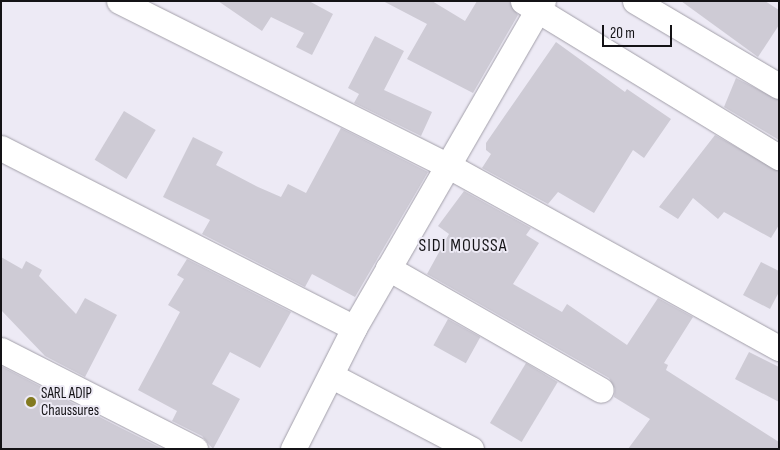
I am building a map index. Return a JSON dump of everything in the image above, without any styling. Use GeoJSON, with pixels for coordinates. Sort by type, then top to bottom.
{"type":"FeatureCollection","features":[{"type":"Feature","properties":{"kind":"street"},"geometry":{"type":"LineString","coordinates":[[119,1],[447,164],[779,348]]}},
{"type":"Feature","properties":{"kind":"street"},"geometry":{"type":"LineString","coordinates":[[635,1],[779,86]]}},
{"type":"Feature","properties":{"kind":"street"},"geometry":{"type":"LineString","coordinates":[[293,449],[332,376],[354,328],[535,4],[779,157]]}},
{"type":"Feature","properties":{"kind":"street"},"geometry":{"type":"LineString","coordinates":[[1,148],[354,328]]}},
{"type":"Feature","properties":{"kind":"street"},"geometry":{"type":"LineString","coordinates":[[388,268],[601,390]]}},
{"type":"Feature","properties":{"kind":"street"},"geometry":{"type":"LineString","coordinates":[[1,350],[195,449]]}},
{"type":"Feature","properties":{"kind":"street"},"geometry":{"type":"LineString","coordinates":[[332,376],[471,449]]}},
{"type":"Feature","properties":{"kind":"building"},"geometry":{"type":"Polygon","coordinates":[[[218,1],[309,1],[333,14],[312,55],[296,47],[304,33],[271,17],[262,31],[218,1]]]}},
{"type":"Feature","properties":{"kind":"building"},"geometry":{"type":"Polygon","coordinates":[[[383,1],[432,1],[465,21],[477,1],[509,1],[518,15],[473,93],[407,59],[427,24],[383,1]]]}},
{"type":"Feature","properties":{"kind":"building"},"geometry":{"type":"Polygon","coordinates":[[[681,1],[765,1],[779,10],[779,25],[758,57],[681,1]]]}},
{"type":"Feature","properties":{"kind":"building"},"geometry":{"type":"Polygon","coordinates":[[[375,36],[404,51],[384,90],[432,112],[421,136],[354,103],[359,94],[348,88],[375,36]]]}},
{"type":"Feature","properties":{"kind":"building"},"geometry":{"type":"Polygon","coordinates":[[[556,42],[625,92],[627,89],[671,119],[644,158],[633,150],[594,213],[558,192],[548,204],[482,168],[491,154],[486,150],[486,143],[556,42]]]}},
{"type":"Feature","properties":{"kind":"building"},"geometry":{"type":"Polygon","coordinates":[[[736,78],[779,100],[779,140],[724,107],[736,78]]]}},
{"type":"Feature","properties":{"kind":"building"},"geometry":{"type":"Polygon","coordinates":[[[124,111],[156,130],[126,179],[95,160],[124,111]]]}},
{"type":"Feature","properties":{"kind":"building"},"geometry":{"type":"Polygon","coordinates":[[[341,128],[428,172],[355,297],[312,274],[305,287],[202,234],[210,220],[163,197],[193,137],[223,152],[216,165],[258,187],[281,197],[288,184],[306,193],[341,128]]]}},
{"type":"Feature","properties":{"kind":"building"},"geometry":{"type":"Polygon","coordinates":[[[715,135],[779,171],[779,225],[771,238],[724,212],[718,219],[693,198],[678,219],[659,207],[715,135]]]}},
{"type":"Feature","properties":{"kind":"building"},"geometry":{"type":"Polygon","coordinates":[[[464,191],[531,228],[526,235],[539,243],[513,284],[562,312],[567,304],[627,345],[658,298],[693,317],[664,363],[668,365],[666,370],[779,442],[779,449],[628,449],[650,419],[614,397],[615,389],[609,378],[427,274],[449,234],[438,226],[464,191]]]}},
{"type":"Feature","properties":{"kind":"building"},"geometry":{"type":"Polygon","coordinates":[[[1,257],[22,269],[26,261],[42,270],[39,276],[76,314],[85,298],[117,315],[85,377],[45,356],[1,310],[1,257]]]}},
{"type":"Feature","properties":{"kind":"building"},"geometry":{"type":"Polygon","coordinates":[[[187,259],[291,312],[260,368],[230,352],[212,384],[240,399],[213,449],[202,436],[172,421],[177,411],[138,390],[180,312],[168,305],[184,279],[177,275],[187,259]]]}},
{"type":"Feature","properties":{"kind":"building"},"geometry":{"type":"Polygon","coordinates":[[[761,262],[779,271],[779,292],[770,309],[743,295],[761,262]]]}},
{"type":"Feature","properties":{"kind":"building"},"geometry":{"type":"Polygon","coordinates":[[[448,319],[480,337],[466,363],[433,345],[448,319]]]}},
{"type":"Feature","properties":{"kind":"building"},"geometry":{"type":"Polygon","coordinates":[[[749,352],[779,367],[779,402],[735,379],[749,352]]]}},
{"type":"Feature","properties":{"kind":"building"},"geometry":{"type":"Polygon","coordinates":[[[526,363],[558,382],[522,442],[490,423],[526,363]]]}},
{"type":"Feature","properties":{"kind":"building","name":"SARL ADIP Chaussures"},"geometry":{"type":"Polygon","coordinates":[[[1,366],[119,427],[163,449],[1,449],[1,366]]]}},
{"type":"Feature","properties":{"kind":"place","name":"SARL ADIP Chaussures"},"geometry":{"type":"Point","coordinates":[31,402]}},
{"type":"Feature","properties":{"kind":"district","name":"SIDI MOUSSA"},"geometry":{"type":"Point","coordinates":[463,246]}}]}
